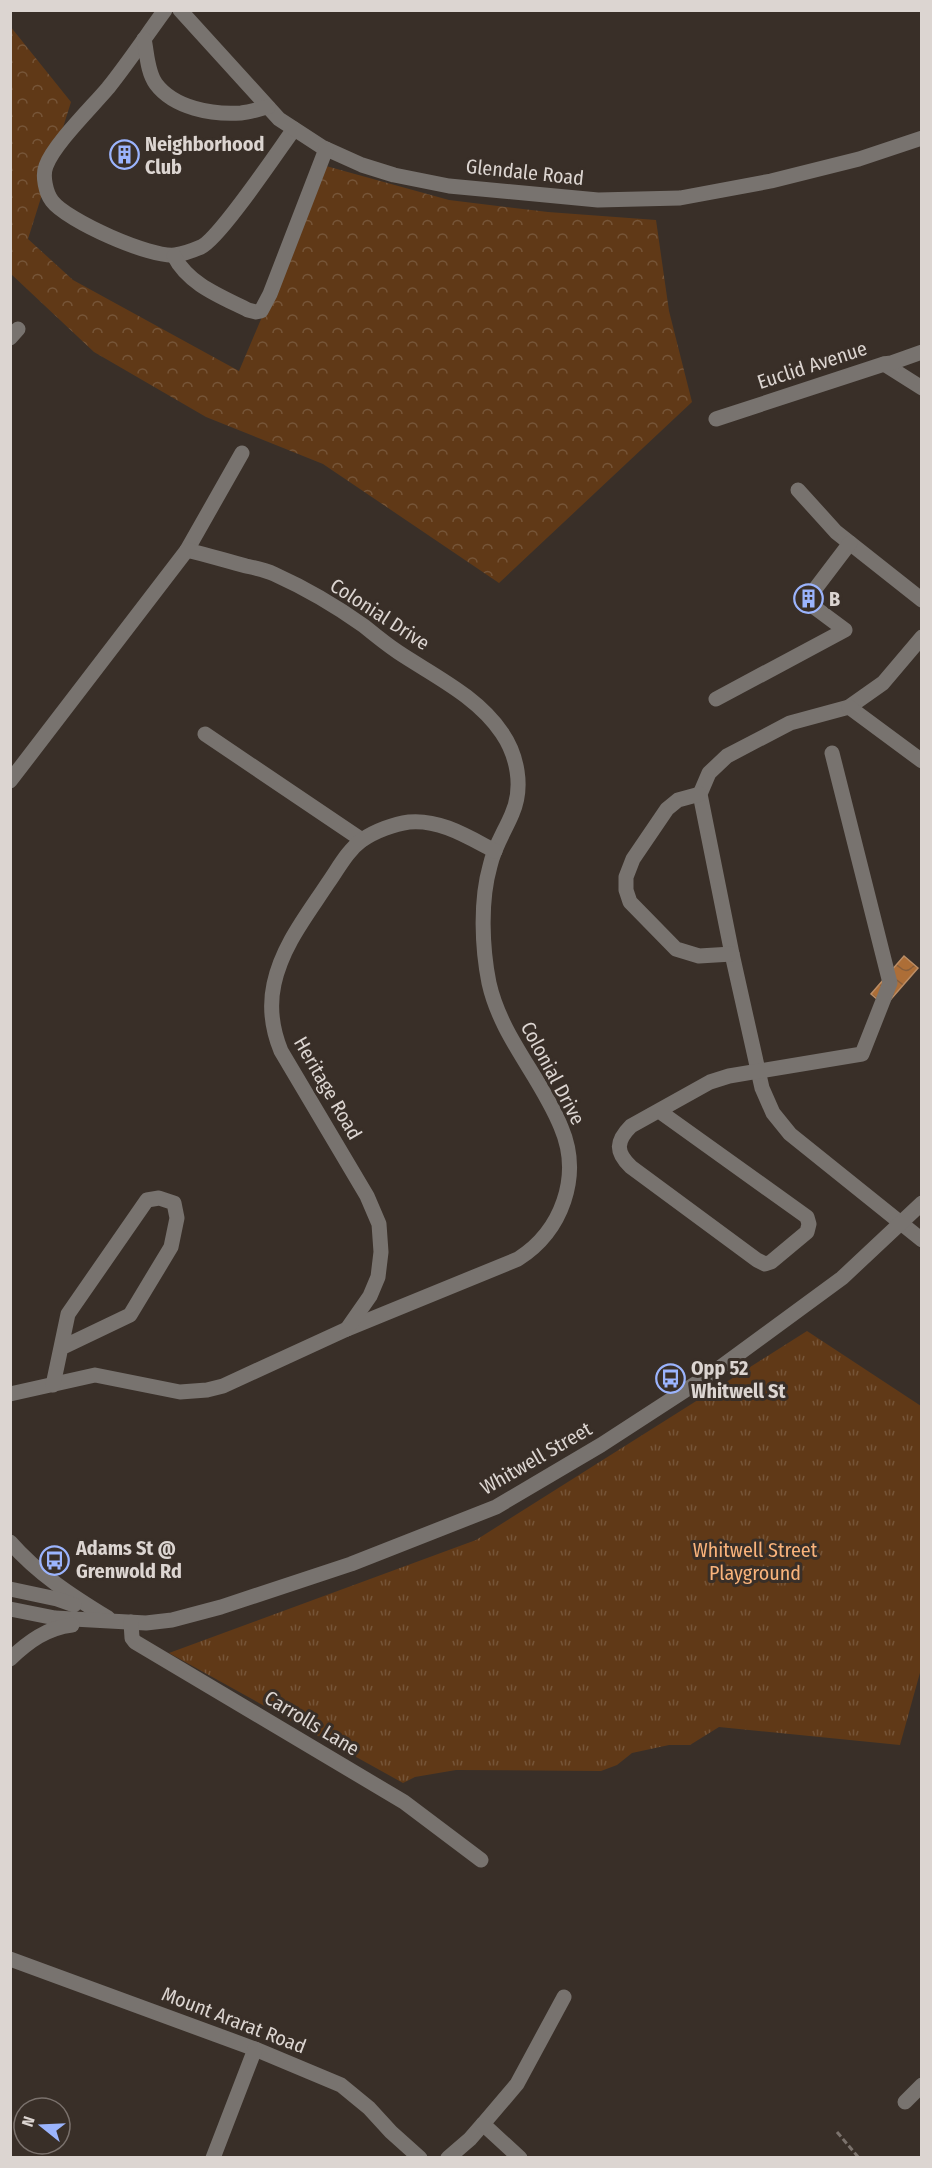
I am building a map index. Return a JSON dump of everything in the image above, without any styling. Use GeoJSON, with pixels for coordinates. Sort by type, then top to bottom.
{"type":"FeatureCollection","features":[{"type":"Feature","properties":{"kind":"street"},"geometry":{"type":"LineString","coordinates":[[165,10],[110,86],[51,156],[45,167],[44,178],[52,201],[65,214],[125,245],[174,256],[204,246],[225,223],[294,129]]}},
{"type":"Feature","properties":{"kind":"street","name":"Glendale Road"},"geometry":{"type":"LineString","coordinates":[[180,10],[268,107],[294,129],[326,149],[383,172],[449,186],[598,200],[680,198],[771,181],[859,159],[921,138]]}},
{"type":"Feature","properties":{"kind":"street"},"geometry":{"type":"LineString","coordinates":[[144,39],[154,82],[177,102],[217,113],[243,113],[268,107]]}},
{"type":"Feature","properties":{"kind":"street"},"geometry":{"type":"LineString","coordinates":[[174,256],[188,277],[248,310],[261,311],[270,294],[326,149]]}},
{"type":"Feature","properties":{"kind":"street","name":"Euclid Avenue"},"geometry":{"type":"LineString","coordinates":[[716,419],[921,352]]}},
{"type":"Feature","properties":{"kind":"street"},"geometry":{"type":"LineString","coordinates":[[884,364],[921,388]]}},
{"type":"Feature","properties":{"kind":"street"},"geometry":{"type":"LineString","coordinates":[[10,781],[187,550],[242,453]]}},
{"type":"Feature","properties":{"kind":"street"},"geometry":{"type":"LineString","coordinates":[[798,490],[836,532],[921,600]]}},
{"type":"Feature","properties":{"kind":"street"},"geometry":{"type":"LineString","coordinates":[[717,699],[845,630],[806,601],[850,543]]}},
{"type":"Feature","properties":{"kind":"street","name":"Colonial Drive"},"geometry":{"type":"LineString","coordinates":[[10,1395],[95,1375],[180,1392],[207,1390],[242,1379],[347,1329],[518,1259],[544,1236],[559,1216],[565,1200],[569,1169],[562,1128],[503,1024],[490,985],[484,937],[487,879],[495,850],[514,810],[518,778],[513,752],[501,731],[482,708],[324,601],[271,572],[187,550]]}},
{"type":"Feature","properties":{"kind":"street"},"geometry":{"type":"LineString","coordinates":[[921,637],[883,682],[849,707],[790,723],[727,756],[709,773],[700,794],[732,954],[766,1101],[780,1124],[790,1134],[921,1240]]}},
{"type":"Feature","properties":{"kind":"street"},"geometry":{"type":"LineString","coordinates":[[849,707],[921,762]]}},
{"type":"Feature","properties":{"kind":"street"},"geometry":{"type":"LineString","coordinates":[[205,734],[362,840]]}},
{"type":"Feature","properties":{"kind":"street"},"geometry":{"type":"LineString","coordinates":[[659,1111],[807,1217],[809,1224],[807,1232],[771,1262],[765,1264],[631,1167],[623,1160],[619,1151],[620,1142],[631,1126],[710,1082],[729,1076],[862,1054],[890,983],[832,753]]}},
{"type":"Feature","properties":{"kind":"street"},"geometry":{"type":"LineString","coordinates":[[700,794],[678,800],[668,809],[633,859],[626,877],[626,890],[630,902],[675,949],[699,956],[732,954]]}},
{"type":"Feature","properties":{"kind":"street","name":"Heritage Road"},"geometry":{"type":"LineString","coordinates":[[347,1329],[370,1296],[378,1277],[381,1252],[379,1224],[367,1196],[276,1039],[271,1017],[278,967],[293,936],[346,857],[362,840],[395,825],[424,821],[447,827],[495,850]]}},
{"type":"Feature","properties":{"kind":"street"},"geometry":{"type":"LineString","coordinates":[[53,1384],[68,1314],[147,1200],[159,1198],[174,1203],[177,1218],[171,1247],[130,1316],[61,1348]]}},
{"type":"Feature","properties":{"kind":"street","name":"Whitwell Street"},"geometry":{"type":"LineString","coordinates":[[10,1609],[55,1618],[111,1619],[130,1622],[172,1620],[221,1607],[351,1564],[496,1508],[602,1445],[718,1369],[842,1278],[921,1203]]}},
{"type":"Feature","properties":{"kind":"street"},"geometry":{"type":"LineString","coordinates":[[10,1542],[33,1566],[61,1589],[111,1619]]}},
{"type":"Feature","properties":{"kind":"street","name":"Whitwell Street"},"geometry":{"type":"LineString","coordinates":[[10,1589],[57,1599],[111,1619]]}},
{"type":"Feature","properties":{"kind":"street"},"geometry":{"type":"LineString","coordinates":[[10,1659],[29,1642],[49,1630],[111,1619]]}},
{"type":"Feature","properties":{"kind":"street","name":"Carrolls Lane"},"geometry":{"type":"LineString","coordinates":[[130,1622],[132,1638],[135,1642],[404,1802],[481,1860]]}},
{"type":"Feature","properties":{"kind":"street","name":"Mount Ararat Road"},"geometry":{"type":"LineString","coordinates":[[10,1959],[255,2049],[341,2085],[369,2108],[391,2132],[420,2157]]}},
{"type":"Feature","properties":{"kind":"street"},"geometry":{"type":"LineString","coordinates":[[448,2157],[470,2139],[517,2084],[564,1997]]}},
{"type":"Feature","properties":{"kind":"street"},"geometry":{"type":"LineString","coordinates":[[213,2157],[255,2049]]}},
{"type":"Feature","properties":{"kind":"street"},"geometry":{"type":"LineString","coordinates":[[904,2102],[921,2085]]}},
{"type":"Feature","properties":{"kind":"street"},"geometry":{"type":"LineString","coordinates":[[483,2124],[520,2157]]}},
{"type":"Feature","properties":{"kind":"path"},"geometry":{"type":"LineString","coordinates":[[837,2132],[859,2157]]}},
{"type":"Feature","properties":{"kind":"green space"},"geometry":{"type":"Polygon","coordinates":[[[10,26],[71,102],[28,239],[73,280],[239,371],[326,166],[449,200],[548,212],[656,220],[669,311],[692,402],[499,583],[323,464],[206,417],[94,352],[11,274],[10,26]]]}},
{"type":"Feature","properties":{"kind":"green space","name":"Whitwell Street Playground"},"geometry":{"type":"Polygon","coordinates":[[[807,1331],[921,1406],[921,1669],[900,1745],[719,1727],[690,1745],[669,1745],[632,1753],[617,1765],[601,1771],[456,1770],[415,1777],[403,1783],[169,1653],[476,1540],[807,1331]]]}},
{"type":"Feature","properties":{"kind":"water"},"geometry":{"type":"Polygon","coordinates":[[[904,956],[918,968],[885,1006],[871,994],[904,956]]]}},
{"type":"Feature","properties":{"kind":"place","name":"Neighborhood Club"},"geometry":{"type":"Point","coordinates":[124,155]}},
{"type":"Feature","properties":{"kind":"place","name":"B"},"geometry":{"type":"Point","coordinates":[808,599]}},
{"type":"Feature","properties":{"kind":"place","name":"Opp 52 Whitwell St"},"geometry":{"type":"Point","coordinates":[670,1379]}},
{"type":"Feature","properties":{"kind":"place","name":"Adams St @ Grenwold Rd"},"geometry":{"type":"Point","coordinates":[55,1560]}}]}
